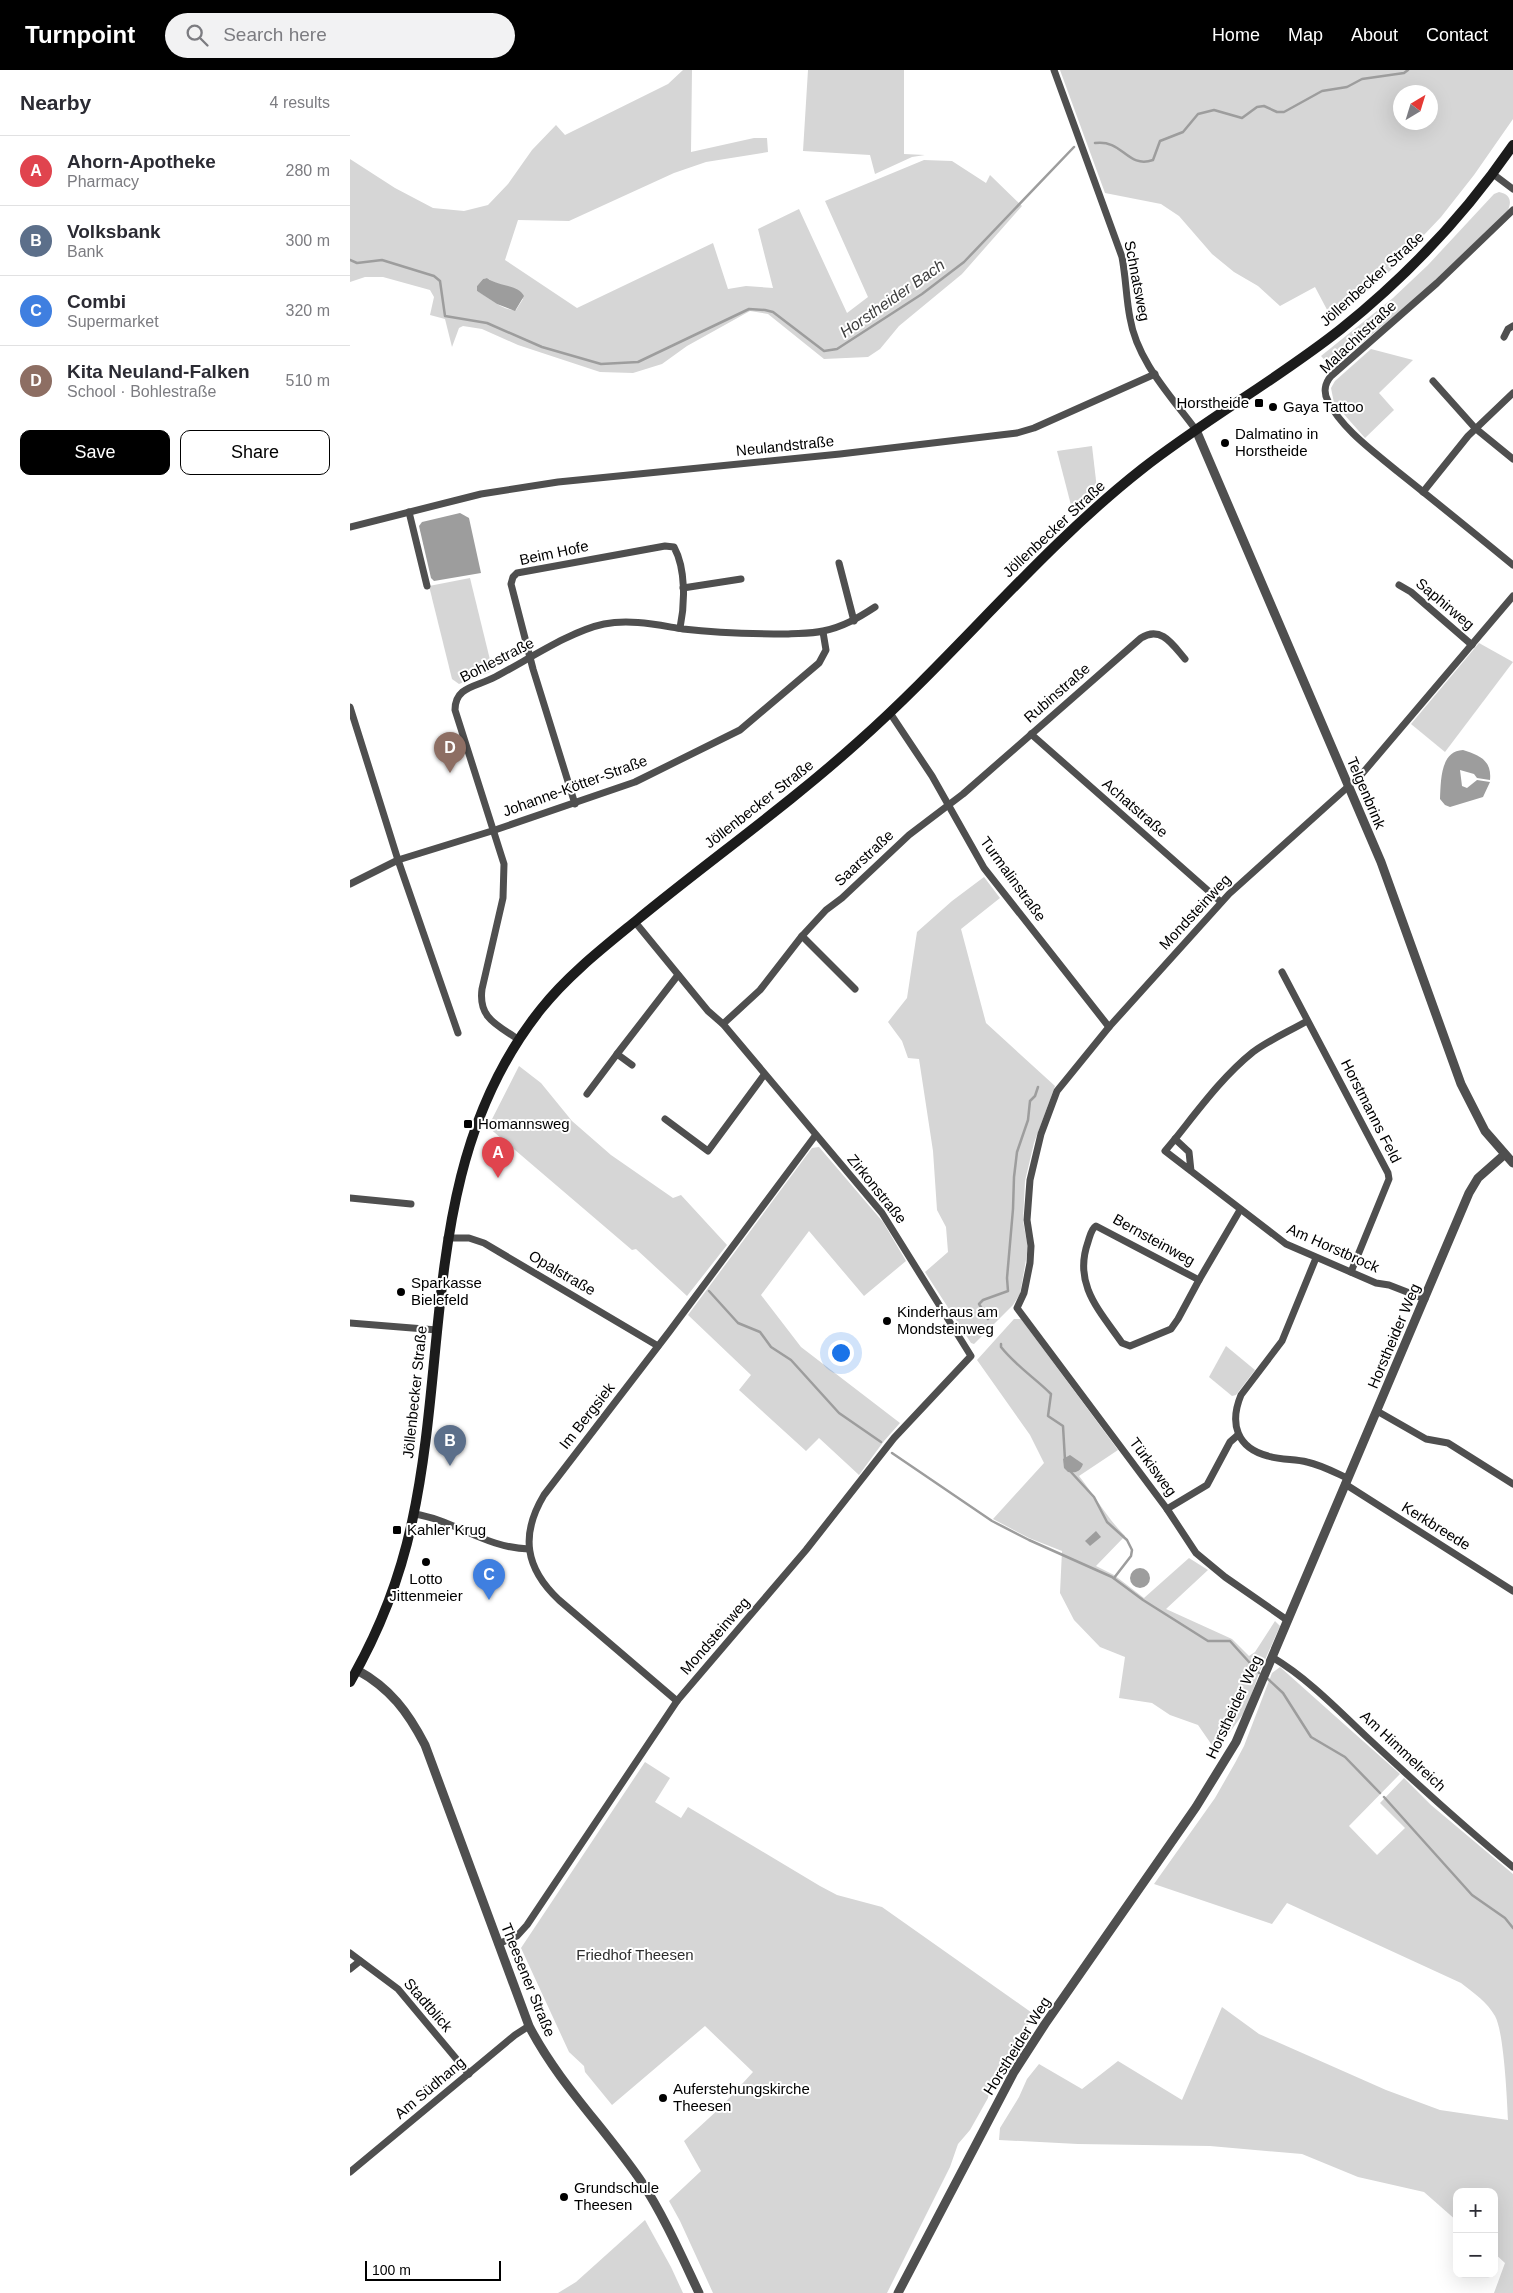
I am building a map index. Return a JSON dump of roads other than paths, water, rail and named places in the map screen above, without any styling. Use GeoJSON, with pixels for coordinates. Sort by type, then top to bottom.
{"type":"FeatureCollection","features":[{"type":"Feature","properties":{"kind":"main road","name":"Jöllenbecker Straße"},"geometry":{"type":"LineString","coordinates":[[350,1682],[353,1669],[376,1632],[394,1586],[414,1514],[425,1442],[447,1238],[458,1188],[474,1137],[500,1072],[519,1040],[552,997],[635,922],[793,798],[890,713],[1068,535],[1131,478],[1196,430],[1313,350],[1366,308],[1423,256],[1493,174],[1513,145]]}},
{"type":"Feature","properties":{"kind":"street","name":"Schnatsweg"},"geometry":{"type":"LineString","coordinates":[[1054,70],[1122,257],[1127,283],[1130,319],[1136,338],[1155,374],[1196,430]]}},
{"type":"Feature","properties":{"kind":"street"},"geometry":{"type":"LineString","coordinates":[[1493,174],[1513,189]]}},
{"type":"Feature","properties":{"kind":"street","name":"Malachitstraße"},"geometry":{"type":"LineString","coordinates":[[1513,210],[1437,284],[1331,376],[1326,383],[1328,400],[1350,430],[1513,565]]}},
{"type":"Feature","properties":{"kind":"street"},"geometry":{"type":"LineString","coordinates":[[1504,337],[1508,329],[1513,326]]}},
{"type":"Feature","properties":{"kind":"street","name":"Neulandstraße"},"geometry":{"type":"LineString","coordinates":[[350,527],[481,494],[558,482],[840,454],[1017,433],[1041,425],[1155,374]]}},
{"type":"Feature","properties":{"kind":"street"},"geometry":{"type":"LineString","coordinates":[[1433,381],[1475,428],[1513,459]]}},
{"type":"Feature","properties":{"kind":"street"},"geometry":{"type":"LineString","coordinates":[[1423,492],[1475,428],[1513,393]]}},
{"type":"Feature","properties":{"kind":"street","name":"Telgenbrink"},"geometry":{"type":"LineString","coordinates":[[1196,430],[1381,862],[1461,1084],[1485,1132],[1513,1163]]}},
{"type":"Feature","properties":{"kind":"street"},"geometry":{"type":"LineString","coordinates":[[409,512],[427,586]]}},
{"type":"Feature","properties":{"kind":"street","name":"Beim Hofe"},"geometry":{"type":"LineString","coordinates":[[575,804],[533,669],[511,584],[513,578],[517,573],[665,546],[674,547],[679,555],[683,588],[683,614],[680,628]]}},
{"type":"Feature","properties":{"kind":"street"},"geometry":{"type":"LineString","coordinates":[[839,563],[854,621]]}},
{"type":"Feature","properties":{"kind":"street"},"geometry":{"type":"LineString","coordinates":[[683,588],[741,579]]}},
{"type":"Feature","properties":{"kind":"street","name":"Saphirweg"},"geometry":{"type":"LineString","coordinates":[[1400,585],[1411,592],[1472,645]]}},
{"type":"Feature","properties":{"kind":"street","name":"Mondsteinweg"},"geometry":{"type":"LineString","coordinates":[[1017,1308],[1024,1293],[1030,1262],[1031,1246],[1027,1220],[1029,1187],[1041,1134],[1057,1091],[1109,1027],[1221,902],[1361,775],[1513,596]]}},
{"type":"Feature","properties":{"kind":"street","name":"Bohlestraße"},"geometry":{"type":"LineString","coordinates":[[519,1040],[490,1020],[484,1012],[481,1003],[482,989],[504,883],[504,864],[495,830],[455,710],[455,701],[465,690],[487,682],[569,638],[604,624],[634,622],[731,633],[823,632],[854,621],[875,607]]}},
{"type":"Feature","properties":{"kind":"street","name":"Johanne-Kötter-Straße"},"geometry":{"type":"LineString","coordinates":[[350,884],[398,860],[575,804],[635,782],[740,730],[819,663],[826,650],[823,632]]}},
{"type":"Feature","properties":{"kind":"street","name":"Rubinstraße"},"geometry":{"type":"LineString","coordinates":[[948,805],[1146,635],[1158,634],[1166,637],[1186,659]]}},
{"type":"Feature","properties":{"kind":"street"},"geometry":{"type":"LineString","coordinates":[[350,708],[398,860],[458,1034]]}},
{"type":"Feature","properties":{"kind":"street","name":"Turmalinstraße"},"geometry":{"type":"LineString","coordinates":[[890,713],[948,805],[971,847],[998,887],[1109,1027]]}},
{"type":"Feature","properties":{"kind":"street","name":"Achatstraße"},"geometry":{"type":"LineString","coordinates":[[1031,734],[1221,902]]}},
{"type":"Feature","properties":{"kind":"street","name":"Saarstraße"},"geometry":{"type":"LineString","coordinates":[[723,1024],[760,990],[802,936],[826,910],[948,805]]}},
{"type":"Feature","properties":{"kind":"street","name":"Zirkonstraße"},"geometry":{"type":"LineString","coordinates":[[635,922],[708,1011],[723,1024],[815,1136],[882,1213],[971,1356]]}},
{"type":"Feature","properties":{"kind":"street"},"geometry":{"type":"LineString","coordinates":[[802,936],[855,989]]}},
{"type":"Feature","properties":{"kind":"street","name":"Horstmanns Feld"},"geometry":{"type":"LineString","coordinates":[[1282,972],[1388,1173],[1389,1179],[1351,1272]]}},
{"type":"Feature","properties":{"kind":"street"},"geometry":{"type":"LineString","coordinates":[[587,1094],[678,975]]}},
{"type":"Feature","properties":{"kind":"street"},"geometry":{"type":"LineString","coordinates":[[1191,1171],[1189,1152],[1175,1139],[1209,1097],[1243,1062],[1260,1047],[1307,1022]]}},
{"type":"Feature","properties":{"kind":"street"},"geometry":{"type":"LineString","coordinates":[[617,1054],[632,1065]]}},
{"type":"Feature","properties":{"kind":"street"},"geometry":{"type":"LineString","coordinates":[[665,1119],[708,1151],[764,1075]]}},
{"type":"Feature","properties":{"kind":"street","name":"Im Bergsiek"},"geometry":{"type":"LineString","coordinates":[[677,1700],[549,1590],[535,1570],[529,1548],[532,1519],[544,1494],[658,1346],[815,1136]]}},
{"type":"Feature","properties":{"kind":"street","name":"Am Horstbrock"},"geometry":{"type":"LineString","coordinates":[[1175,1139],[1165,1151],[1286,1244],[1351,1272],[1424,1299]]}},
{"type":"Feature","properties":{"kind":"street","name":"Horstheider Weg"},"geometry":{"type":"LineString","coordinates":[[898,2293],[1014,2072],[1045,2024],[1196,1807],[1227,1758],[1378,1411],[1474,1183],[1504,1155]]}},
{"type":"Feature","properties":{"kind":"street"},"geometry":{"type":"LineString","coordinates":[[350,1198],[411,1204]]}},
{"type":"Feature","properties":{"kind":"street","name":"Bernsteinweg"},"geometry":{"type":"LineString","coordinates":[[1200,1280],[1099,1226],[1092,1228],[1085,1249],[1082,1269],[1086,1287],[1098,1308],[1126,1346],[1130,1346],[1171,1329],[1178,1320],[1240,1210]]}},
{"type":"Feature","properties":{"kind":"street","name":"Opalstraße"},"geometry":{"type":"LineString","coordinates":[[447,1238],[468,1238],[484,1243],[658,1346]]}},
{"type":"Feature","properties":{"kind":"street"},"geometry":{"type":"LineString","coordinates":[[1167,1510],[1207,1485],[1230,1442],[1238,1435],[1236,1418],[1241,1395],[1282,1341],[1316,1258]]}},
{"type":"Feature","properties":{"kind":"street","name":"Türkisweg"},"geometry":{"type":"LineString","coordinates":[[1017,1308],[1167,1510],[1190,1546],[1208,1564],[1287,1620]]}},
{"type":"Feature","properties":{"kind":"street"},"geometry":{"type":"LineString","coordinates":[[350,1323],[437,1330]]}},
{"type":"Feature","properties":{"kind":"street","name":"Mondsteinweg"},"geometry":{"type":"LineString","coordinates":[[498,1944],[517,1936],[527,1925],[677,1700],[800,1557],[894,1438],[971,1356]]}},
{"type":"Feature","properties":{"kind":"street"},"geometry":{"type":"LineString","coordinates":[[1378,1411],[1426,1439],[1448,1443],[1513,1484]]}},
{"type":"Feature","properties":{"kind":"street","name":"Kerkbreede"},"geometry":{"type":"LineString","coordinates":[[1238,1435],[1247,1446],[1262,1454],[1312,1463],[1346,1481],[1513,1591]]}},
{"type":"Feature","properties":{"kind":"street"},"geometry":{"type":"LineString","coordinates":[[414,1514],[435,1519],[494,1544],[529,1548]]}},
{"type":"Feature","properties":{"kind":"street","name":"Am Himmelreich"},"geometry":{"type":"LineString","coordinates":[[1272,1657],[1285,1665],[1331,1703],[1429,1795],[1513,1868]]}},
{"type":"Feature","properties":{"kind":"street","name":"Theesener Straße"},"geometry":{"type":"LineString","coordinates":[[353,1669],[375,1680],[390,1692],[409,1716],[419,1733],[529,2026],[562,2081],[626,2161],[648,2193],[675,2242],[699,2293]]}},
{"type":"Feature","properties":{"kind":"street","name":"Stadtblick"},"geometry":{"type":"LineString","coordinates":[[350,1953],[398,1989],[469,2074]]}},
{"type":"Feature","properties":{"kind":"street"},"geometry":{"type":"LineString","coordinates":[[350,1969],[360,1961]]}},
{"type":"Feature","properties":{"kind":"street","name":"Am Südhang"},"geometry":{"type":"LineString","coordinates":[[350,2172],[515,2035],[529,2026]]}},
{"type":"Feature","properties":{"kind":"waterway","name":"Horstheider Bach"},"geometry":{"type":"LineString","coordinates":[[1095,143],[1112,145],[1137,161],[1153,160],[1160,141],[1183,132],[1198,114],[1214,110],[1242,118],[1257,107],[1264,106],[1277,112],[1284,112],[1322,91],[1347,87],[1362,79],[1404,73],[1408,70]]}},
{"type":"Feature","properties":{"kind":"waterway","name":"Horstheider Bach"},"geometry":{"type":"LineString","coordinates":[[350,260],[357,263],[382,260],[434,276],[440,281],[445,316],[487,323],[542,347],[601,364],[638,362],[749,309],[773,312],[824,351],[837,349],[922,294],[964,262],[1074,147]]}},
{"type":"Feature","properties":{"kind":"waterway"},"geometry":{"type":"LineString","coordinates":[[988,1319],[979,1304],[983,1300],[1008,1291],[1007,1278],[1017,1152],[1028,1120],[1030,1101],[1035,1096],[1038,1087]]}},
{"type":"Feature","properties":{"kind":"waterway"},"geometry":{"type":"LineString","coordinates":[[709,1291],[738,1323],[760,1332],[771,1347],[791,1360],[839,1413],[881,1442]]}},
{"type":"Feature","properties":{"kind":"waterway"},"geometry":{"type":"LineString","coordinates":[[1001,1344],[1001,1347],[1013,1360],[1051,1394],[1048,1416],[1063,1426],[1065,1460]]}},
{"type":"Feature","properties":{"kind":"waterway"},"geometry":{"type":"LineString","coordinates":[[892,1453],[992,1521],[1029,1540],[1112,1577],[1143,1600],[1208,1641],[1230,1641],[1259,1673]]}},
{"type":"Feature","properties":{"kind":"waterway"},"geometry":{"type":"LineString","coordinates":[[1070,1471],[1094,1497],[1107,1522],[1127,1540],[1132,1550],[1131,1556],[1114,1578]]}},
{"type":"Feature","properties":{"kind":"waterway"},"geometry":{"type":"LineString","coordinates":[[1268,1679],[1283,1693],[1311,1737],[1345,1757],[1380,1793]]}},
{"type":"Feature","properties":{"kind":"waterway"},"geometry":{"type":"LineString","coordinates":[[1384,1797],[1472,1895],[1505,1918],[1513,1928]]}},
{"type":"Feature","properties":{"kind":"place","name":"Horstheide"},"geometry":{"type":"Point","coordinates":[1259,403]}},
{"type":"Feature","properties":{"kind":"place","name":"Gaya Tattoo"},"geometry":{"type":"Point","coordinates":[1273,407]}},
{"type":"Feature","properties":{"kind":"place","name":"Dalmatino in Horstheide"},"geometry":{"type":"Point","coordinates":[1225,443]}},
{"type":"Feature","properties":{"kind":"place","name":"Kita Neuland-Falken"},"geometry":{"type":"Point","coordinates":[450,773]}},
{"type":"Feature","properties":{"kind":"place","name":"Homannsweg"},"geometry":{"type":"Point","coordinates":[468,1124]}},
{"type":"Feature","properties":{"kind":"place","name":"Ahorn-Apotheke"},"geometry":{"type":"Point","coordinates":[498,1178]}},
{"type":"Feature","properties":{"kind":"place","name":"Sparkasse Bielefeld"},"geometry":{"type":"Point","coordinates":[401,1292]}},
{"type":"Feature","properties":{"kind":"place","name":"Kinderhaus am Mondsteinweg"},"geometry":{"type":"Point","coordinates":[887,1321]}},
{"type":"Feature","properties":{"kind":"place","name":"Volksbank"},"geometry":{"type":"Point","coordinates":[450,1466]}},
{"type":"Feature","properties":{"kind":"place","name":"Kahler Krug"},"geometry":{"type":"Point","coordinates":[397,1530]}},
{"type":"Feature","properties":{"kind":"place","name":"Lotto Jittenmeier"},"geometry":{"type":"Point","coordinates":[426,1562]}},
{"type":"Feature","properties":{"kind":"place","name":"Combi"},"geometry":{"type":"Point","coordinates":[489,1600]}},
{"type":"Feature","properties":{"kind":"place","name":"Auferstehungskirche Theesen"},"geometry":{"type":"Point","coordinates":[663,2098]}},
{"type":"Feature","properties":{"kind":"place","name":"Grundschule Theesen"},"geometry":{"type":"Point","coordinates":[564,2197]}},
{"type":"Feature","properties":{"kind":"park label","name":"Friedhof Theesen"},"geometry":{"type":"Point","coordinates":[635,1955]}}]}
